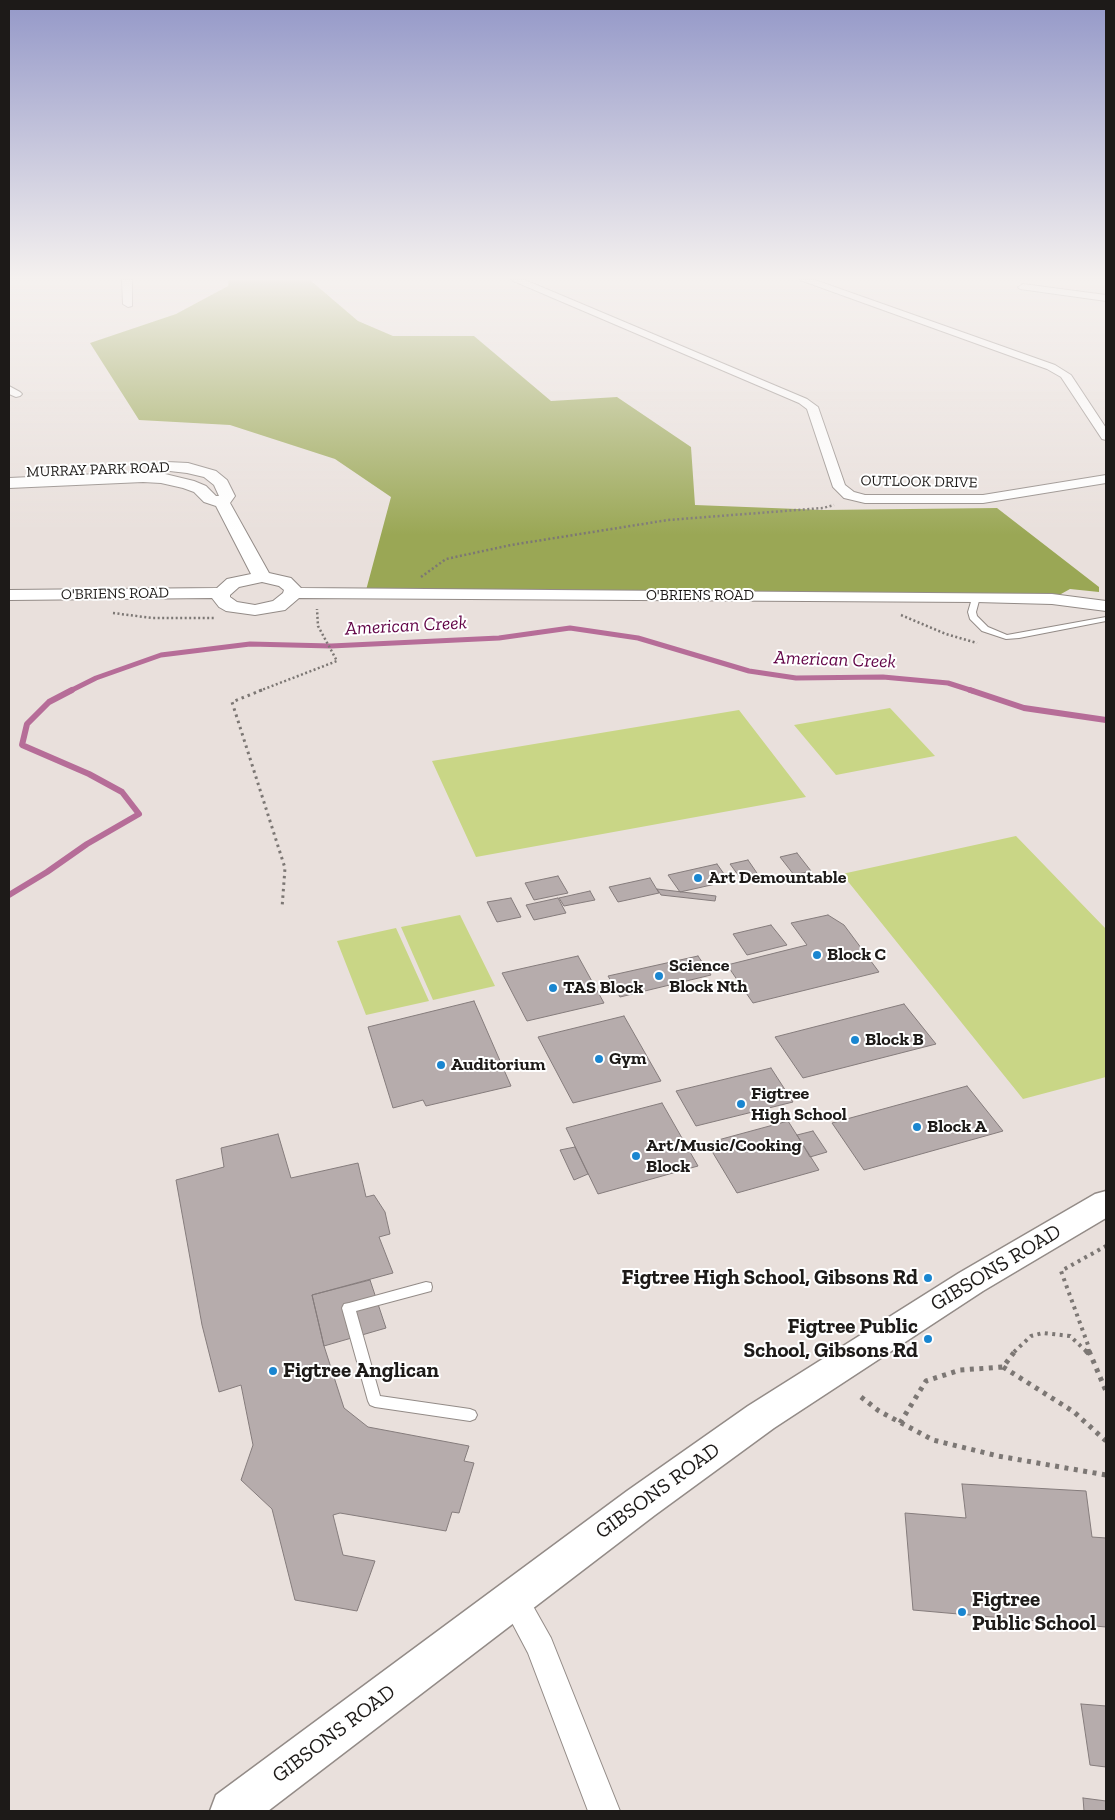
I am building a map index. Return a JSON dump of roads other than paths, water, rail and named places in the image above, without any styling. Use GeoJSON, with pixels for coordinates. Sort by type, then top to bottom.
{"type":"FeatureCollection","features":[{"type":"Feature","properties":{"kind":"main road","name":"GIBSONS ROAD"},"geometry":{"type":"LineString","coordinates":[[232,1811],[641,1503],[761,1417],[971,1282],[1106,1204]]}},
{"type":"Feature","properties":{"kind":"street","name":"OUTLOOK DRIVE"},"geometry":{"type":"LineString","coordinates":[[717,365],[803,401],[812,407],[839,487],[849,495],[865,499],[983,499],[1106,480]]}},
{"type":"Feature","properties":{"kind":"street"},"geometry":{"type":"LineString","coordinates":[[1048,365],[1065,375],[1106,436]]}},
{"type":"Feature","properties":{"kind":"street","name":"MURRAY PARK ROAD"},"geometry":{"type":"LineString","coordinates":[[9,472],[151,466],[188,468],[210,474],[221,483],[227,496],[222,503]]}},
{"type":"Feature","properties":{"kind":"street","name":"MURRAY PARK ROAD"},"geometry":{"type":"LineString","coordinates":[[9,483],[161,478],[188,484],[200,489],[210,499],[222,503],[262,577]]}},
{"type":"Feature","properties":{"kind":"street","name":"O'BRIENS ROAD"},"geometry":{"type":"LineString","coordinates":[[9,595],[222,593],[233,583],[262,577],[286,582],[290,585],[293,593],[976,597],[1052,599],[1106,606]]}},
{"type":"Feature","properties":{"kind":"street"},"geometry":{"type":"LineString","coordinates":[[222,593],[221,598],[232,607],[255,610],[279,606],[287,601],[293,593]]}},
{"type":"Feature","properties":{"kind":"street"},"geometry":{"type":"LineString","coordinates":[[514,1600],[541,1648],[604,1811]]}},
{"type":"Feature","properties":{"kind":"lane"},"geometry":{"type":"LineString","coordinates":[[976,597],[972,617],[985,629],[1006,637],[1106,619]]}},
{"type":"Feature","properties":{"kind":"lane"},"geometry":{"type":"LineString","coordinates":[[426,1287],[349,1308],[375,1401],[470,1415]]}},
{"type":"Feature","properties":{"kind":"waterway","name":"American Creek"},"geometry":{"type":"LineString","coordinates":[[72,690],[96,678],[161,655],[250,644],[331,646],[499,638],[570,628],[638,638],[749,671],[796,678],[883,677],[948,683],[973,691]]}},
{"type":"Feature","properties":{"kind":"waterway","name":"American Creek"},"geometry":{"type":"LineString","coordinates":[[9,895],[47,872],[87,844],[139,814],[122,792],[89,774],[22,745],[27,724],[49,702],[72,690]]}},
{"type":"Feature","properties":{"kind":"waterway","name":"American Creek"},"geometry":{"type":"LineString","coordinates":[[973,691],[1024,708],[1106,720]]}},
{"type":"Feature","properties":{"kind":"place","name":"Art Demountable"},"geometry":{"type":"Point","coordinates":[698,878]}},
{"type":"Feature","properties":{"kind":"place","name":"Block C"},"geometry":{"type":"Point","coordinates":[817,955]}},
{"type":"Feature","properties":{"kind":"place","name":"Science Block Nth"},"geometry":{"type":"Point","coordinates":[659,976]}},
{"type":"Feature","properties":{"kind":"place","name":"TAS Block"},"geometry":{"type":"Point","coordinates":[553,988]}},
{"type":"Feature","properties":{"kind":"place","name":"Block B"},"geometry":{"type":"Point","coordinates":[855,1040]}},
{"type":"Feature","properties":{"kind":"place","name":"Gym"},"geometry":{"type":"Point","coordinates":[599,1059]}},
{"type":"Feature","properties":{"kind":"place","name":"Auditorium"},"geometry":{"type":"Point","coordinates":[441,1065]}},
{"type":"Feature","properties":{"kind":"place","name":"Figtree High School"},"geometry":{"type":"Point","coordinates":[741,1104]}},
{"type":"Feature","properties":{"kind":"place","name":"Block A"},"geometry":{"type":"Point","coordinates":[917,1127]}},
{"type":"Feature","properties":{"kind":"place","name":"Art/Music/Cooking Block"},"geometry":{"type":"Point","coordinates":[636,1156]}},
{"type":"Feature","properties":{"kind":"place","name":"Figtree High School, Gibsons Rd"},"geometry":{"type":"Point","coordinates":[928,1278]}},
{"type":"Feature","properties":{"kind":"place","name":"Figtree Public School, Gibsons Rd"},"geometry":{"type":"Point","coordinates":[928,1339]}},
{"type":"Feature","properties":{"kind":"place","name":"Figtree Anglican"},"geometry":{"type":"Point","coordinates":[273,1371]}},
{"type":"Feature","properties":{"kind":"place","name":"Figtree Public School"},"geometry":{"type":"Point","coordinates":[962,1612]}}]}
